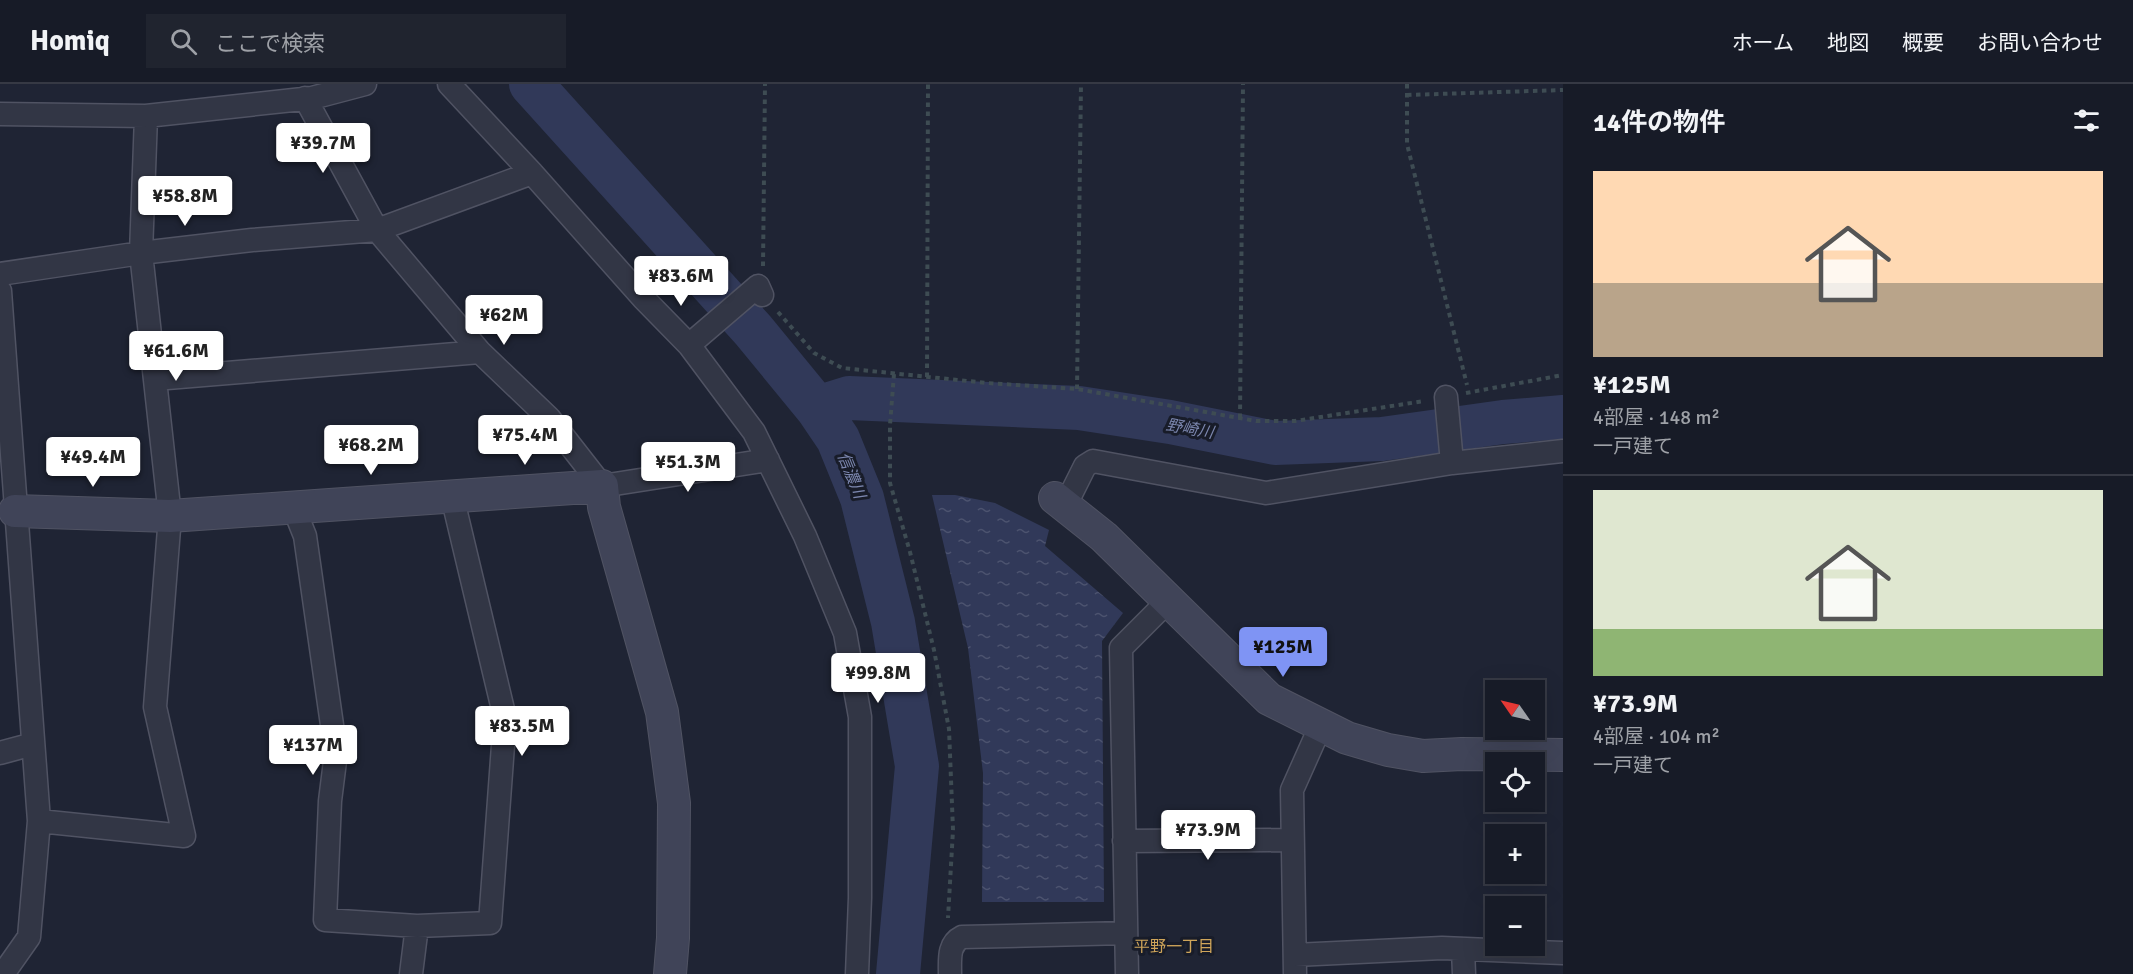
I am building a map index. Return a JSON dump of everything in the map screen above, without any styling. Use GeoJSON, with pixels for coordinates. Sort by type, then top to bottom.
{"type":"FeatureCollection","features":[{"type":"Feature","properties":{"kind":"street"},"geometry":{"type":"LineString","coordinates":[[0,114],[146,116],[305,99],[365,84]]}},
{"type":"Feature","properties":{"kind":"street"},"geometry":{"type":"LineString","coordinates":[[449,84],[643,298],[690,345],[754,432],[805,536],[845,633],[860,717],[860,898],[857,974]]}},
{"type":"Feature","properties":{"kind":"street"},"geometry":{"type":"LineString","coordinates":[[305,99],[376,230],[480,352],[549,418],[602,486],[604,507],[663,723],[674,803],[673,938],[670,974]]}},
{"type":"Feature","properties":{"kind":"street"},"geometry":{"type":"LineString","coordinates":[[39,821],[184,836],[155,707],[170,516],[141,253],[146,116]]}},
{"type":"Feature","properties":{"kind":"street"},"geometry":{"type":"LineString","coordinates":[[0,274],[141,253],[252,240],[376,230],[532,173]]}},
{"type":"Feature","properties":{"kind":"street"},"geometry":{"type":"LineString","coordinates":[[0,291],[8,512],[39,821],[29,937],[3,974]]}},
{"type":"Feature","properties":{"kind":"street"},"geometry":{"type":"LineString","coordinates":[[690,345],[756,292]]}},
{"type":"Feature","properties":{"kind":"street"},"geometry":{"type":"LineString","coordinates":[[155,380],[480,352]]}},
{"type":"Feature","properties":{"kind":"street"},"geometry":{"type":"LineString","coordinates":[[1446,398],[1452,462]]}},
{"type":"Feature","properties":{"kind":"street"},"geometry":{"type":"LineString","coordinates":[[1563,451],[1452,462],[1266,493],[1093,461],[1085,466],[1060,502],[1104,537],[1269,699],[1347,738],[1388,750],[1423,756],[1563,755]]}},
{"type":"Feature","properties":{"kind":"street"},"geometry":{"type":"LineString","coordinates":[[8,512],[170,516],[602,486],[768,460]]}},
{"type":"Feature","properties":{"kind":"street"},"geometry":{"type":"LineString","coordinates":[[293,506],[305,536],[336,753],[330,801],[326,920],[417,926],[490,924],[505,718],[452,496]]}},
{"type":"Feature","properties":{"kind":"street"},"geometry":{"type":"LineString","coordinates":[[1127,974],[1121,648],[1169,600]]}},
{"type":"Feature","properties":{"kind":"street"},"geometry":{"type":"LineString","coordinates":[[1321,725],[1292,790],[1295,964],[1442,948],[1563,953]]}},
{"type":"Feature","properties":{"kind":"street"},"geometry":{"type":"LineString","coordinates":[[0,753],[33,744]]}},
{"type":"Feature","properties":{"kind":"street"},"geometry":{"type":"LineString","coordinates":[[1124,842],[1292,840]]}},
{"type":"Feature","properties":{"kind":"street"},"geometry":{"type":"LineString","coordinates":[[411,974],[417,926]]}},
{"type":"Feature","properties":{"kind":"street"},"geometry":{"type":"LineString","coordinates":[[950,974],[951,949],[954,940],[962,937],[1126,933]]}},
{"type":"Feature","properties":{"kind":"street"},"geometry":{"type":"LineString","coordinates":[[1463,949],[1464,974]]}},
{"type":"Feature","properties":{"kind":"path"},"geometry":{"type":"LineString","coordinates":[[765,84],[763,271],[756,292],[814,353],[842,368],[1077,389],[1256,421],[1295,421],[1446,398],[1563,375]]}},
{"type":"Feature","properties":{"kind":"path"},"geometry":{"type":"LineString","coordinates":[[927,377],[928,84]]}},
{"type":"Feature","properties":{"kind":"path"},"geometry":{"type":"LineString","coordinates":[[1077,389],[1081,84]]}},
{"type":"Feature","properties":{"kind":"path"},"geometry":{"type":"LineString","coordinates":[[1240,418],[1243,84]]}},
{"type":"Feature","properties":{"kind":"path"},"geometry":{"type":"LineString","coordinates":[[1407,84],[1407,144],[1469,393]]}},
{"type":"Feature","properties":{"kind":"path"},"geometry":{"type":"LineString","coordinates":[[1407,95],[1563,90]]}},
{"type":"Feature","properties":{"kind":"path"},"geometry":{"type":"LineString","coordinates":[[894,374],[890,426],[890,483],[934,650],[949,729],[952,830],[947,923],[949,933],[954,940]]}},
{"type":"Feature","properties":{"kind":"water"},"geometry":{"type":"Polygon","coordinates":[[[932,495],[955,495],[995,503],[1049,530],[1045,546],[1123,613],[1102,641],[1104,902],[982,902],[983,773],[968,648],[932,495]]]}},
{"type":"Feature","properties":{"kind":"waterway","name":"信濃川"},"geometry":{"type":"LineString","coordinates":[[531,84],[753,330],[817,408],[838,439],[862,498],[893,622],[917,766],[898,974]]}},
{"type":"Feature","properties":{"kind":"waterway","name":"野崎川"},"geometry":{"type":"LineString","coordinates":[[817,408],[849,398],[1079,408],[1170,422],[1275,443],[1382,439],[1503,422],[1563,417]]}},
{"type":"Feature","properties":{"kind":"district","name":"平野一丁目"},"geometry":{"type":"Point","coordinates":[1174,946]}}]}
